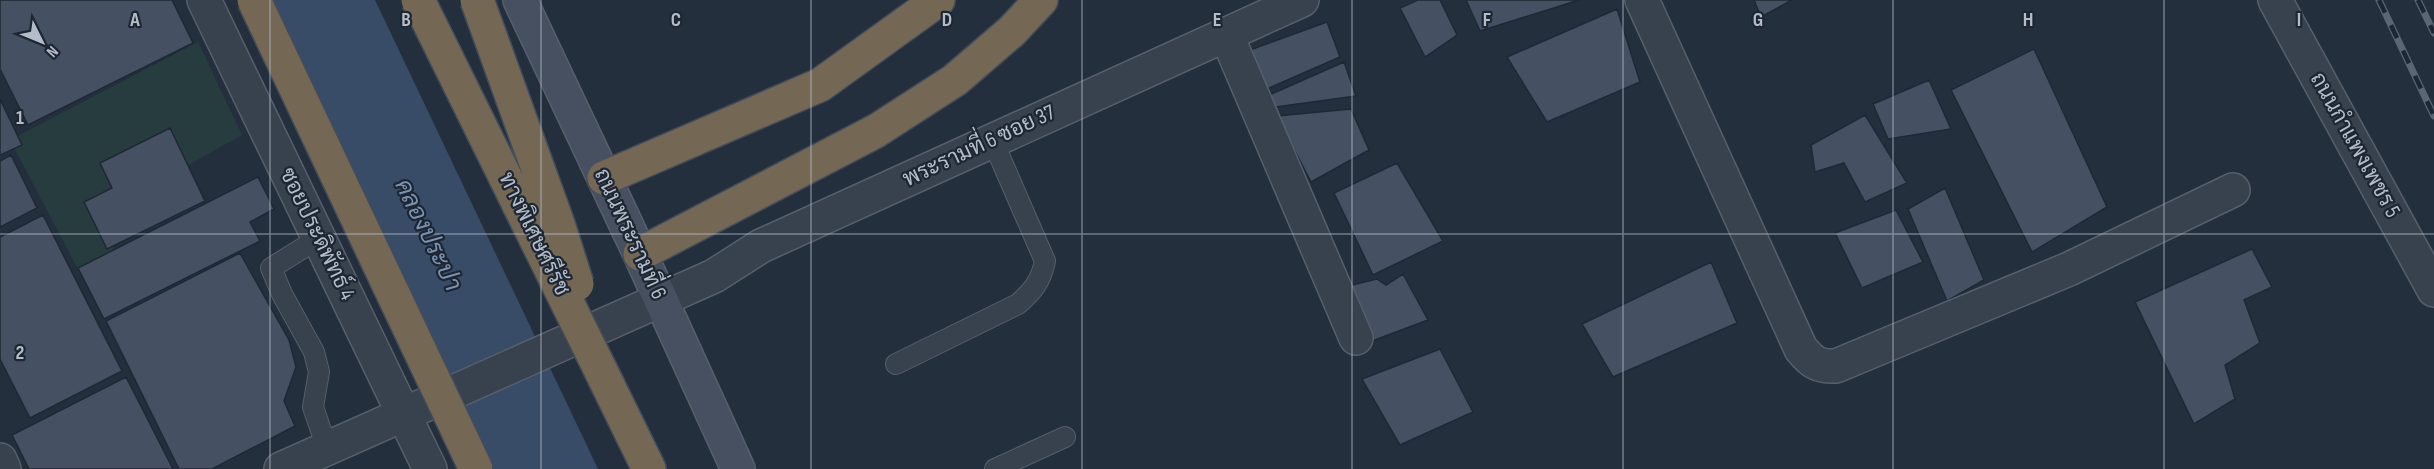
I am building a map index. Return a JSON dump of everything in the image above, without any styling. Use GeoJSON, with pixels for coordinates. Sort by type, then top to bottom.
{"type":"FeatureCollection","features":[{"type":"Feature","properties":{"kind":"highway"},"geometry":{"type":"LineString","coordinates":[[254,0],[476,469]]}},
{"type":"Feature","properties":{"kind":"highway","name":"ทางพิเศษศรีรัช"},"geometry":{"type":"LineString","coordinates":[[418,0],[649,469]]}},
{"type":"Feature","properties":{"kind":"highway"},"geometry":{"type":"LineString","coordinates":[[477,0],[558,224],[602,371]]}},
{"type":"Feature","properties":{"kind":"highway"},"geometry":{"type":"LineString","coordinates":[[604,178],[820,85],[938,0]]}},
{"type":"Feature","properties":{"kind":"highway"},"geometry":{"type":"LineString","coordinates":[[640,254],[876,131],[955,80],[1012,31],[1041,0]]}},
{"type":"Feature","properties":{"kind":"main road","name":"ถนนพระรามที่ 6"},"geometry":{"type":"LineString","coordinates":[[520,0],[738,469]]}},
{"type":"Feature","properties":{"kind":"street","name":"ซอยประดิพัทธ์ 4"},"geometry":{"type":"LineString","coordinates":[[204,0],[430,469]]}},
{"type":"Feature","properties":{"kind":"street","name":"พระรามที่ 6 ซอย 37"},"geometry":{"type":"LineString","coordinates":[[281,469],[660,301],[714,276],[761,246],[1302,0]]}},
{"type":"Feature","properties":{"kind":"street"},"geometry":{"type":"LineString","coordinates":[[1641,0],[1801,349],[1812,362],[1823,367],[1836,366],[2069,269],[2233,190]]}},
{"type":"Feature","properties":{"kind":"street","name":"ถนนกำแพงเพชร 5"},"geometry":{"type":"LineString","coordinates":[[2275,0],[2434,290]]}},
{"type":"Feature","properties":{"kind":"street"},"geometry":{"type":"LineString","coordinates":[[1226,34],[1356,338]]}},
{"type":"Feature","properties":{"kind":"street"},"geometry":{"type":"LineString","coordinates":[[0,460],[4,469]]}},
{"type":"Feature","properties":{"kind":"lane"},"geometry":{"type":"LineString","coordinates":[[896,364],[1018,304],[1033,291],[1042,276],[1045,261],[992,139]]}},
{"type":"Feature","properties":{"kind":"lane"},"geometry":{"type":"LineString","coordinates":[[319,238],[271,268],[282,294],[314,352],[319,372],[313,407],[327,448]]}},
{"type":"Feature","properties":{"kind":"lane"},"geometry":{"type":"LineString","coordinates":[[995,469],[1065,437]]}},
{"type":"Feature","properties":{"kind":"green space"},"geometry":{"type":"Polygon","coordinates":[[[198,42],[242,135],[99,215],[117,256],[80,273],[10,140],[198,42]]]}},
{"type":"Feature","properties":{"kind":"water","name":"คลองประปา"},"geometry":{"type":"Polygon","coordinates":[[[270,0],[375,0],[598,469],[493,469],[270,0]]]}},
{"type":"Feature","properties":{"kind":"building"},"geometry":{"type":"Polygon","coordinates":[[[0,0],[172,0],[193,43],[28,125],[0,69],[0,0]]]}},
{"type":"Feature","properties":{"kind":"building"},"geometry":{"type":"Polygon","coordinates":[[[1418,0],[1440,0],[1457,35],[1425,57],[1400,8],[1418,0]]]}},
{"type":"Feature","properties":{"kind":"building"},"geometry":{"type":"Polygon","coordinates":[[[1466,0],[1579,0],[1480,31],[1466,0]]]}},
{"type":"Feature","properties":{"kind":"building"},"geometry":{"type":"Polygon","coordinates":[[[1754,0],[1792,0],[1761,17],[1754,0]]]}},
{"type":"Feature","properties":{"kind":"building"},"geometry":{"type":"Polygon","coordinates":[[[1617,9],[1640,82],[1547,122],[1507,57],[1617,9]]]}},
{"type":"Feature","properties":{"kind":"building"},"geometry":{"type":"Polygon","coordinates":[[[1327,22],[1340,57],[1260,92],[1250,50],[1327,22]]]}},
{"type":"Feature","properties":{"kind":"building"},"geometry":{"type":"Polygon","coordinates":[[[2034,49],[2107,207],[2032,252],[1951,90],[2034,49]]]}},
{"type":"Feature","properties":{"kind":"building"},"geometry":{"type":"Polygon","coordinates":[[[1344,62],[1356,96],[1269,108],[1269,95],[1344,62]]]}},
{"type":"Feature","properties":{"kind":"building"},"geometry":{"type":"Polygon","coordinates":[[[1929,80],[1951,129],[1888,139],[1873,104],[1929,80]]]}},
{"type":"Feature","properties":{"kind":"building"},"geometry":{"type":"Polygon","coordinates":[[[0,99],[22,145],[0,155],[0,99]]]}},
{"type":"Feature","properties":{"kind":"building"},"geometry":{"type":"Polygon","coordinates":[[[1351,109],[1369,150],[1311,182],[1277,116],[1351,109]]]}},
{"type":"Feature","properties":{"kind":"building"},"geometry":{"type":"Polygon","coordinates":[[[1865,115],[1907,183],[1865,202],[1844,163],[1815,172],[1811,145],[1865,115]]]}},
{"type":"Feature","properties":{"kind":"building"},"geometry":{"type":"Polygon","coordinates":[[[170,128],[205,201],[107,249],[84,202],[112,188],[100,163],[170,128]]]}},
{"type":"Feature","properties":{"kind":"building"},"geometry":{"type":"Polygon","coordinates":[[[11,155],[37,208],[0,227],[0,161],[11,155]]]}},
{"type":"Feature","properties":{"kind":"building"},"geometry":{"type":"Polygon","coordinates":[[[1397,163],[1443,241],[1373,275],[1334,193],[1397,163]]]}},
{"type":"Feature","properties":{"kind":"building"},"geometry":{"type":"Polygon","coordinates":[[[258,177],[274,209],[250,222],[260,241],[104,319],[78,268],[258,177]]]}},
{"type":"Feature","properties":{"kind":"building"},"geometry":{"type":"Polygon","coordinates":[[[1945,188],[1984,280],[1947,301],[1908,209],[1945,188]]]}},
{"type":"Feature","properties":{"kind":"building"},"geometry":{"type":"Polygon","coordinates":[[[1896,210],[1923,262],[1862,288],[1835,233],[1896,210]]]}},
{"type":"Feature","properties":{"kind":"building"},"geometry":{"type":"Polygon","coordinates":[[[43,215],[122,371],[30,418],[0,359],[0,237],[43,215]]]}},
{"type":"Feature","properties":{"kind":"building"},"geometry":{"type":"Polygon","coordinates":[[[2252,249],[2272,287],[2244,300],[2260,343],[2225,365],[2235,399],[2194,424],[2135,302],[2252,249]]]}},
{"type":"Feature","properties":{"kind":"building"},"geometry":{"type":"Polygon","coordinates":[[[240,253],[289,340],[296,367],[284,401],[295,426],[212,469],[179,469],[106,321],[240,253]]]}},
{"type":"Feature","properties":{"kind":"building"},"geometry":{"type":"Polygon","coordinates":[[[1711,262],[1737,323],[1613,377],[1582,324],[1711,262]]]}},
{"type":"Feature","properties":{"kind":"building"},"geometry":{"type":"Polygon","coordinates":[[[1403,274],[1428,320],[1372,341],[1348,286],[1377,279],[1386,285],[1403,274]]]}},
{"type":"Feature","properties":{"kind":"building"},"geometry":{"type":"Polygon","coordinates":[[[1440,349],[1473,412],[1400,445],[1362,379],[1440,349]]]}},
{"type":"Feature","properties":{"kind":"building"},"geometry":{"type":"Polygon","coordinates":[[[126,377],[173,469],[29,469],[12,435],[126,377]]]}},
{"type":"Feature","properties":{"kind":"railway"},"geometry":{"type":"LineString","coordinates":[[2379,0],[2434,116]]}},
{"type":"Feature","properties":{"kind":"railway"},"geometry":{"type":"LineString","coordinates":[[2418,0],[2434,33]]}}]}
